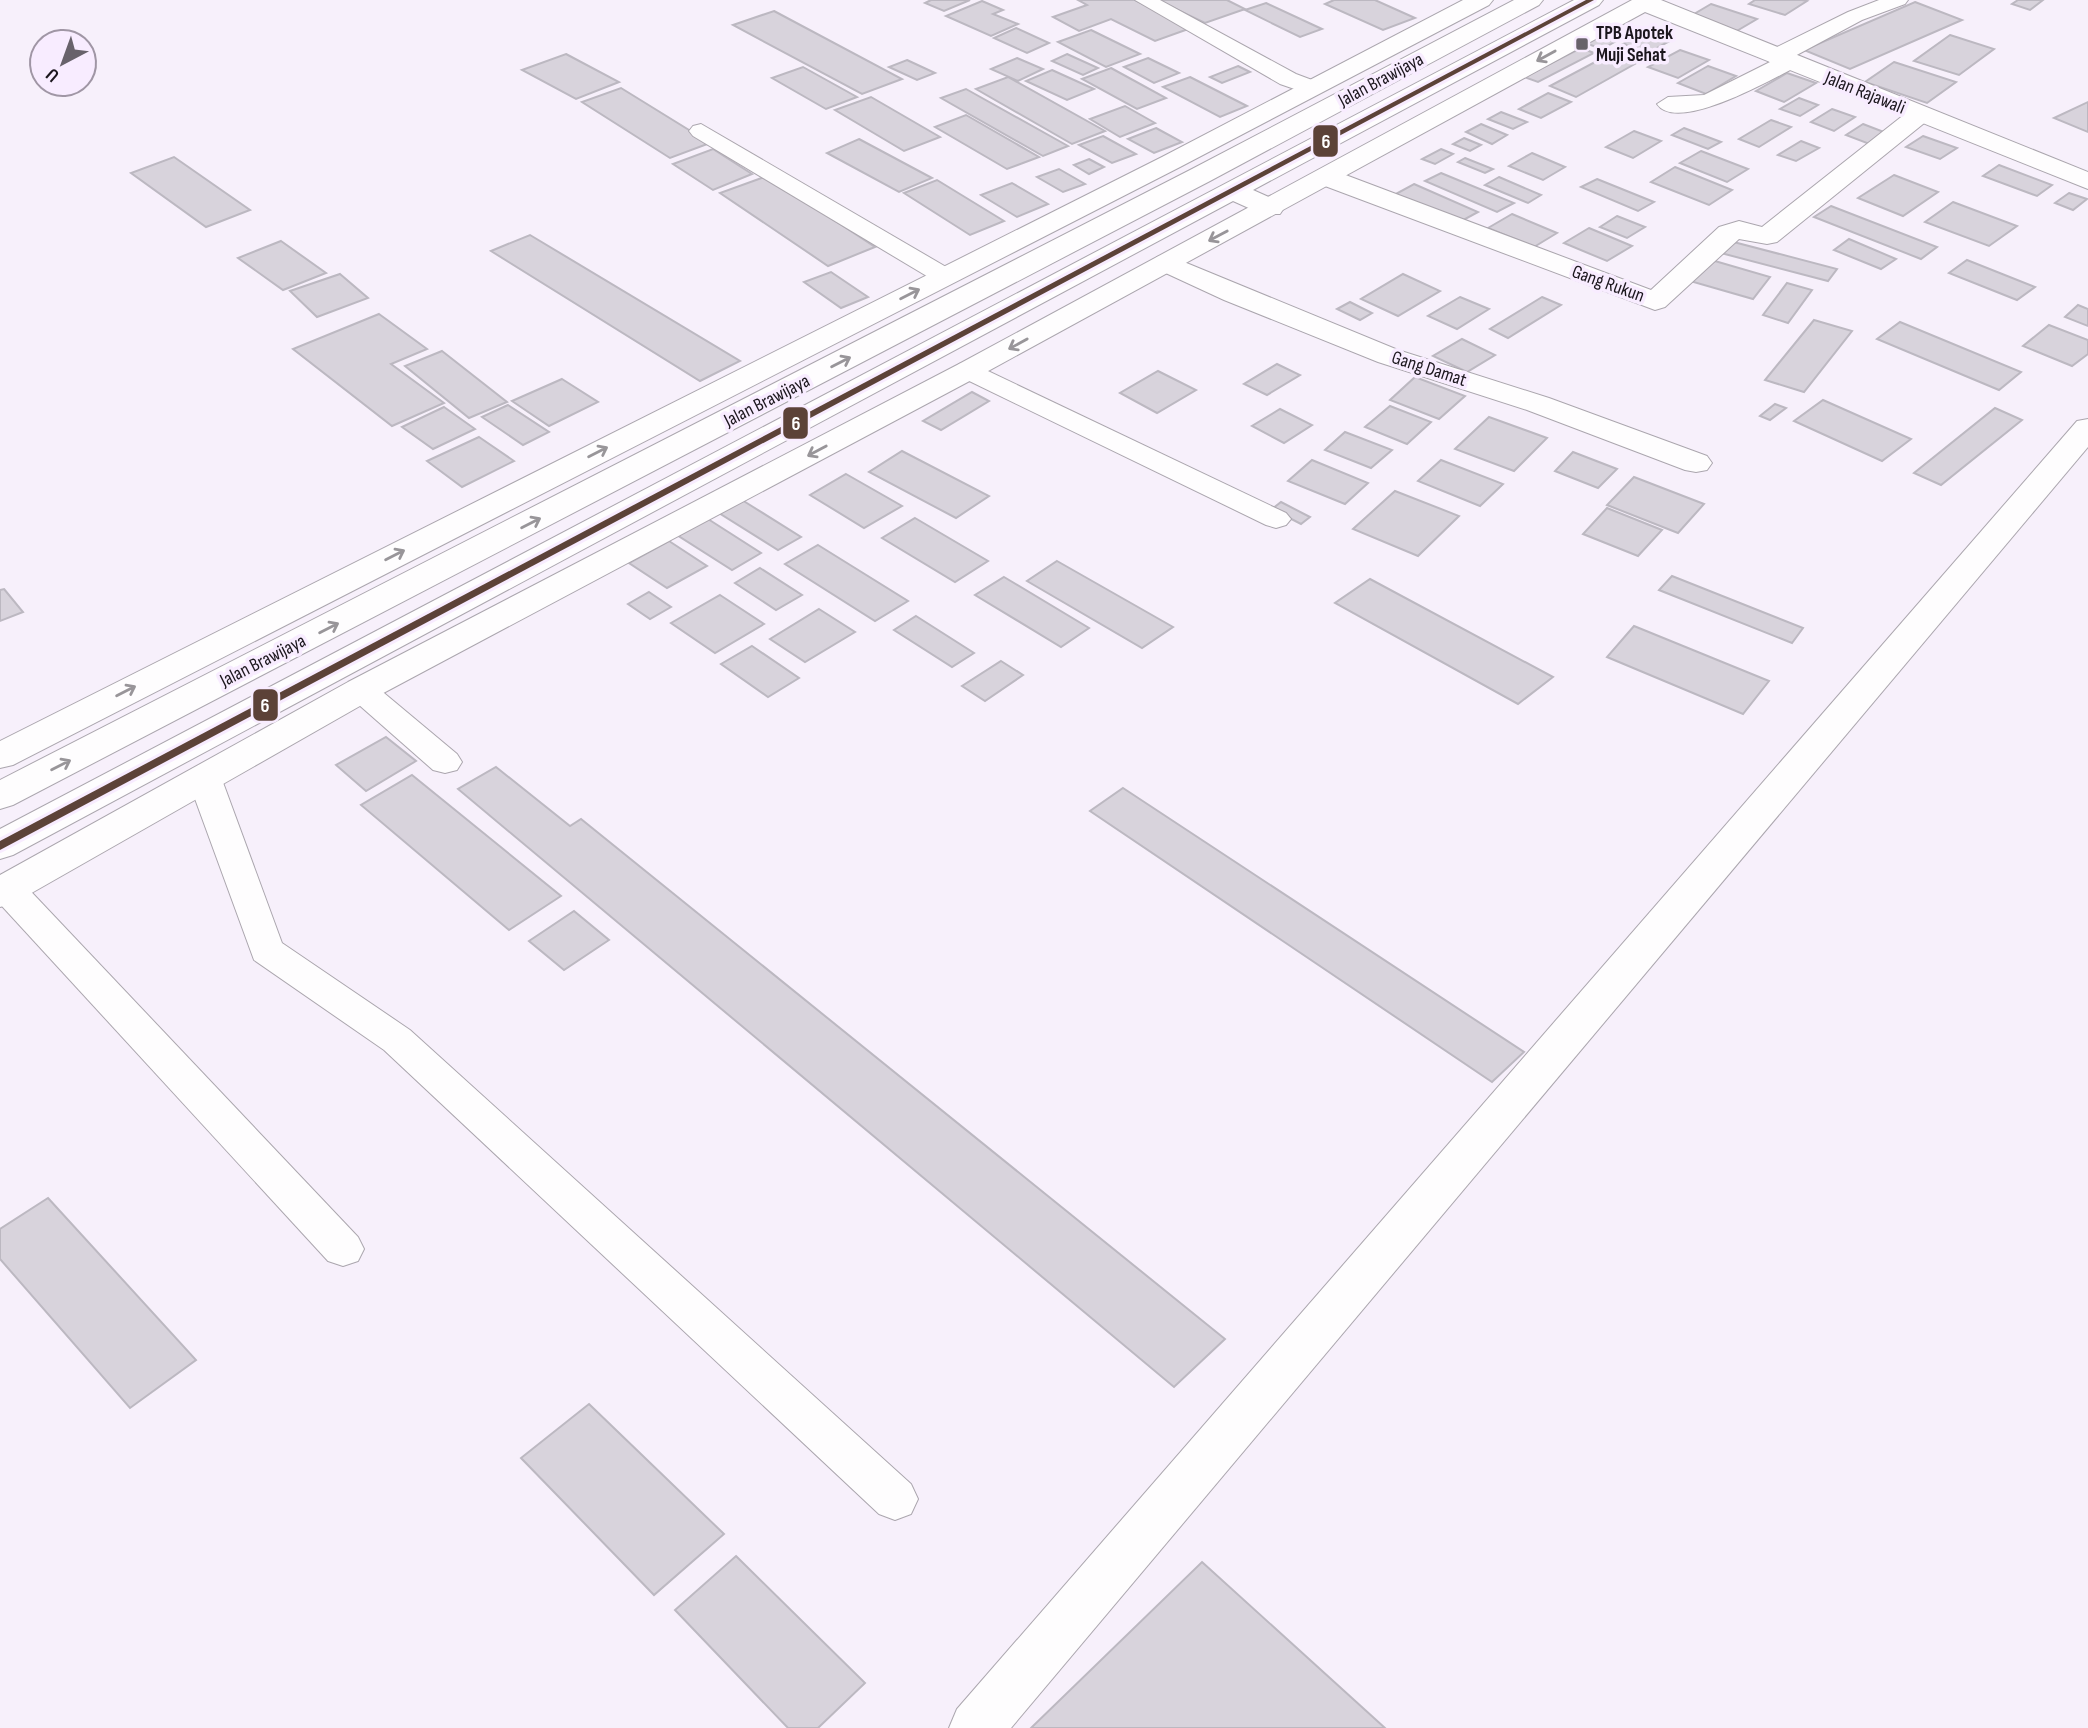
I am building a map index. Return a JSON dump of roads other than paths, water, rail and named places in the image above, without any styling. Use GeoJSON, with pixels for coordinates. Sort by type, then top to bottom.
{"type":"FeatureCollection","features":[{"type":"Feature","properties":{"kind":"main road"},"geometry":{"type":"LineString","coordinates":[[0,756],[1480,0]]}},
{"type":"Feature","properties":{"kind":"main road","name":"Jalan Brawijaya"},"geometry":{"type":"LineString","coordinates":[[0,796],[1152,201],[1531,0]]}},
{"type":"Feature","properties":{"kind":"main road","name":"Jalan Brawijaya"},"geometry":{"type":"LineString","coordinates":[[0,846],[1591,0]]}},
{"type":"Feature","properties":{"kind":"main road"},"geometry":{"type":"LineString","coordinates":[[3,891],[361,690],[969,370],[1647,1]]}},
{"type":"Feature","properties":{"kind":"main road","name":"Jalan Rajawali"},"geometry":{"type":"LineString","coordinates":[[1647,1],[1782,60],[2088,181]]}},
{"type":"Feature","properties":{"kind":"main road","name":"Gang Rukun"},"geometry":{"type":"LineString","coordinates":[[1326,177],[1544,261],[1658,300],[1729,233],[1739,229],[1767,236],[1919,115]]}},
{"type":"Feature","properties":{"kind":"main road"},"geometry":{"type":"LineString","coordinates":[[1230,190],[1270,208]]}},
{"type":"Feature","properties":{"kind":"main road","name":"Gang Damat"},"geometry":{"type":"LineString","coordinates":[[1167,263],[1234,294],[1388,356],[1538,404],[1696,463]]}},
{"type":"Feature","properties":{"kind":"main road"},"geometry":{"type":"LineString","coordinates":[[976,1728],[2088,428]]}},
{"type":"Feature","properties":{"kind":"lane"},"geometry":{"type":"LineString","coordinates":[[1145,0],[1288,79],[1312,88]]}},
{"type":"Feature","properties":{"kind":"lane"},"geometry":{"type":"LineString","coordinates":[[1668,104],[1709,102],[1855,16],[1898,0]]}},
{"type":"Feature","properties":{"kind":"lane"},"geometry":{"type":"LineString","coordinates":[[701,131],[944,276]]}},
{"type":"Feature","properties":{"kind":"lane"},"geometry":{"type":"LineString","coordinates":[[969,370],[1276,519]]}},
{"type":"Feature","properties":{"kind":"lane"},"geometry":{"type":"LineString","coordinates":[[361,690],[445,762]]}},
{"type":"Feature","properties":{"kind":"lane"},"geometry":{"type":"LineString","coordinates":[[204,777],[267,951],[397,1040],[895,1499]]}},
{"type":"Feature","properties":{"kind":"lane"},"geometry":{"type":"LineString","coordinates":[[3,891],[343,1249]]}},
{"type":"Feature","properties":{"kind":"place","name":"TPB Apotek Muji Sehat"},"geometry":{"type":"Point","coordinates":[1582,44]}}]}
